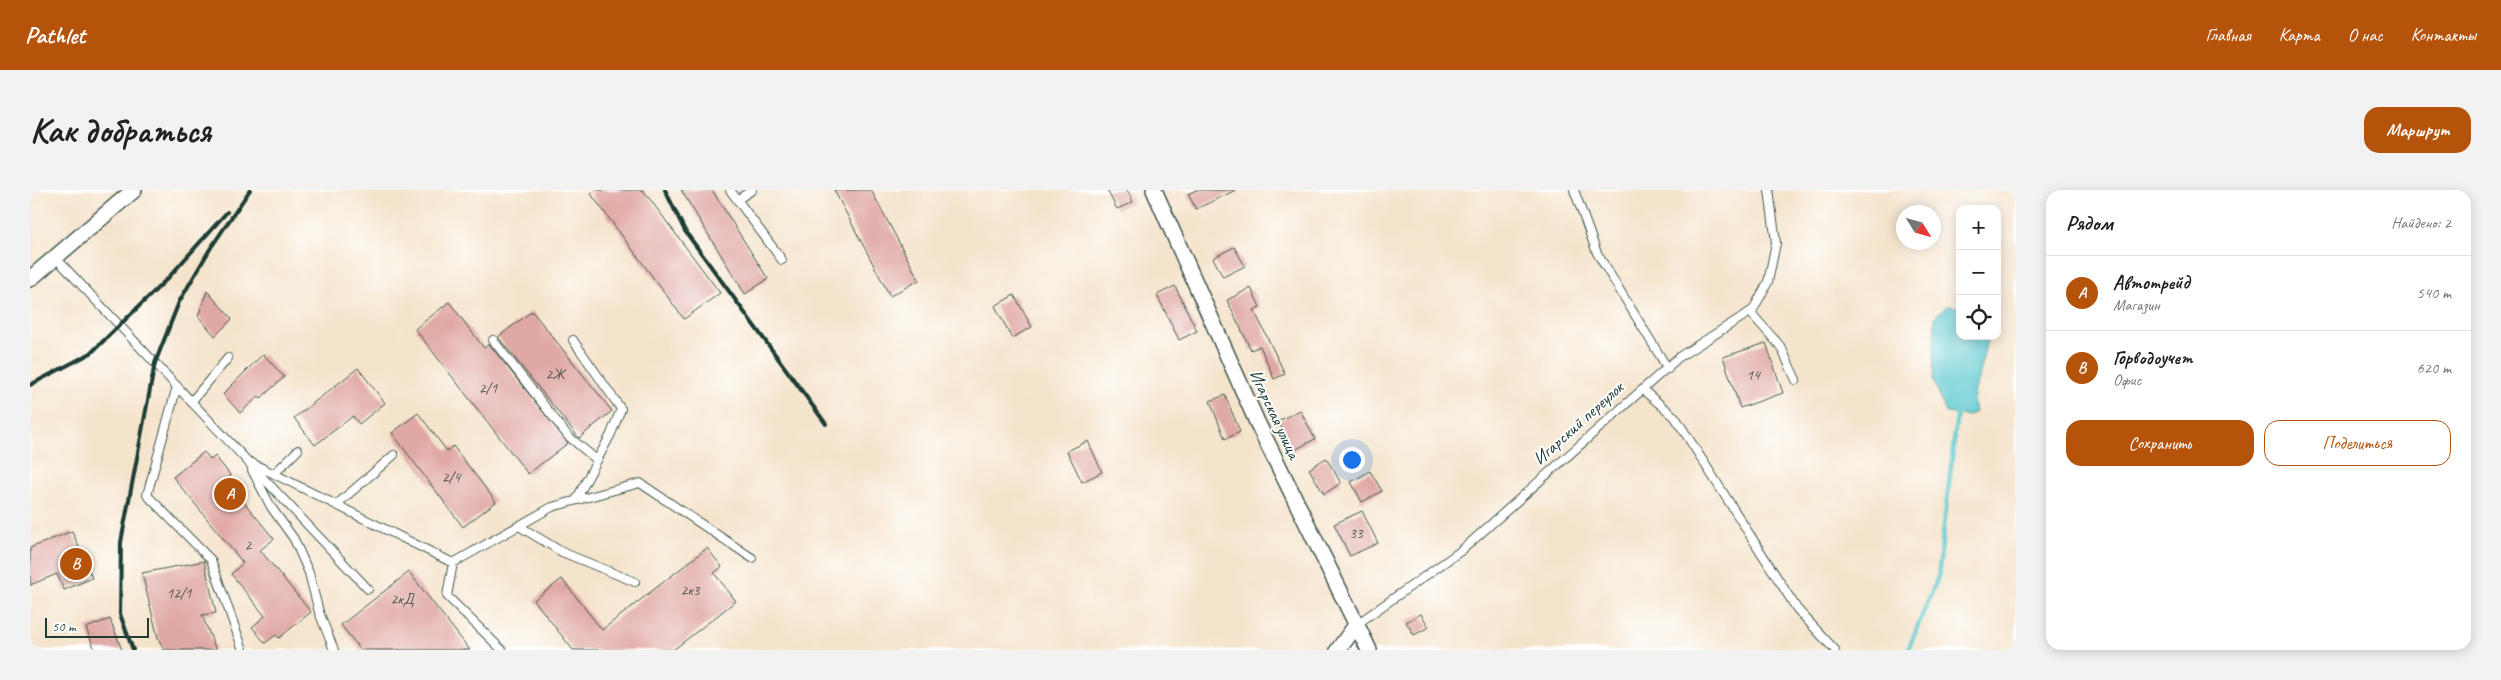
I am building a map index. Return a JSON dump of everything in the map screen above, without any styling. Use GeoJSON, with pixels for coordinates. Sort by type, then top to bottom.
{"type":"FeatureCollection","features":[{"type":"Feature","properties":{"kind":"street"},"geometry":{"type":"LineString","coordinates":[[30,279],[134,190]]}},
{"type":"Feature","properties":{"kind":"street","name":"Игарская улица"},"geometry":{"type":"LineString","coordinates":[[1154,190],[1257,422],[1369,650]]}},
{"type":"Feature","properties":{"kind":"street","name":"Игарский переулок"},"geometry":{"type":"LineString","coordinates":[[1338,650],[1357,624]]}},
{"type":"Feature","properties":{"kind":"lane"},"geometry":{"type":"LineString","coordinates":[[730,190],[782,260]]}},
{"type":"Feature","properties":{"kind":"lane"},"geometry":{"type":"LineString","coordinates":[[737,200],[752,190]]}},
{"type":"Feature","properties":{"kind":"lane"},"geometry":{"type":"LineString","coordinates":[[1574,190],[1597,253],[1668,368]]}},
{"type":"Feature","properties":{"kind":"lane","name":"Игарский переулок"},"geometry":{"type":"LineString","coordinates":[[1357,624],[1462,550],[1679,357],[1753,310],[1768,282],[1776,243],[1769,190]]}},
{"type":"Feature","properties":{"kind":"lane"},"geometry":{"type":"LineString","coordinates":[[55,257],[368,589]]}},
{"type":"Feature","properties":{"kind":"lane"},"geometry":{"type":"LineString","coordinates":[[1750,312],[1780,347],[1796,380]]}},
{"type":"Feature","properties":{"kind":"lane"},"geometry":{"type":"LineString","coordinates":[[493,340],[568,436],[597,460]]}},
{"type":"Feature","properties":{"kind":"lane"},"geometry":{"type":"LineString","coordinates":[[574,340],[620,409],[576,500]]}},
{"type":"Feature","properties":{"kind":"lane"},"geometry":{"type":"LineString","coordinates":[[192,402],[228,358]]}},
{"type":"Feature","properties":{"kind":"lane"},"geometry":{"type":"LineString","coordinates":[[177,386],[147,495],[211,560],[243,650]]}},
{"type":"Feature","properties":{"kind":"lane"},"geometry":{"type":"LineString","coordinates":[[1643,390],[1675,417],[1797,609],[1834,650]]}},
{"type":"Feature","properties":{"kind":"lane"},"geometry":{"type":"LineString","coordinates":[[274,474],[298,450]]}},
{"type":"Feature","properties":{"kind":"lane"},"geometry":{"type":"LineString","coordinates":[[336,505],[394,455]]}},
{"type":"Feature","properties":{"kind":"lane"},"geometry":{"type":"LineString","coordinates":[[248,461],[453,563]]}},
{"type":"Feature","properties":{"kind":"lane"},"geometry":{"type":"LineString","coordinates":[[248,461],[271,507],[294,539],[309,573],[320,612],[334,650]]}},
{"type":"Feature","properties":{"kind":"lane"},"geometry":{"type":"LineString","coordinates":[[453,563],[552,507],[640,483],[752,558]]}},
{"type":"Feature","properties":{"kind":"lane"},"geometry":{"type":"LineString","coordinates":[[519,526],[562,552],[636,582]]}},
{"type":"Feature","properties":{"kind":"lane"},"geometry":{"type":"LineString","coordinates":[[453,563],[447,596],[502,650]]}},
{"type":"Feature","properties":{"kind":"water"},"geometry":{"type":"Polygon","coordinates":[[[1948,306],[1956,307],[1956,340],[1987,340],[1973,400],[1975,412],[1968,416],[1946,413],[1933,381],[1935,316],[1948,306]]]}},
{"type":"Feature","properties":{"kind":"building"},"geometry":{"type":"Polygon","coordinates":[[[597,190],[643,190],[720,293],[684,319],[591,194],[597,190]]]}},
{"type":"Feature","properties":{"kind":"building"},"geometry":{"type":"Polygon","coordinates":[[[681,190],[712,190],[768,279],[745,294],[681,190]]]}},
{"type":"Feature","properties":{"kind":"building"},"geometry":{"type":"Polygon","coordinates":[[[834,190],[871,190],[919,280],[890,296],[834,190]]]}},
{"type":"Feature","properties":{"kind":"building"},"geometry":{"type":"Polygon","coordinates":[[[1107,190],[1127,190],[1133,202],[1117,209],[1107,190]]]}},
{"type":"Feature","properties":{"kind":"building"},"geometry":{"type":"Polygon","coordinates":[[[1196,190],[1236,190],[1196,209],[1188,194],[1196,190]]]}},
{"type":"Feature","properties":{"kind":"building"},"geometry":{"type":"Polygon","coordinates":[[[1234,247],[1245,266],[1223,277],[1213,258],[1234,247]]]}},
{"type":"Feature","properties":{"kind":"building"},"geometry":{"type":"Polygon","coordinates":[[[1175,286],[1197,331],[1179,340],[1157,295],[1175,286]]]}},
{"type":"Feature","properties":{"kind":"building"},"geometry":{"type":"Polygon","coordinates":[[[1251,288],[1260,307],[1254,310],[1285,374],[1274,379],[1260,346],[1251,350],[1227,300],[1251,288]]]}},
{"type":"Feature","properties":{"kind":"building"},"geometry":{"type":"Polygon","coordinates":[[[207,291],[232,319],[215,336],[198,316],[207,291]]]}},
{"type":"Feature","properties":{"kind":"building"},"geometry":{"type":"Polygon","coordinates":[[[1014,295],[1032,327],[1012,338],[995,306],[1014,295]]]}},
{"type":"Feature","properties":{"kind":"building"},"geometry":{"type":"Polygon","coordinates":[[[449,302],[484,348],[489,344],[568,443],[528,474],[415,329],[449,302]]]}},
{"type":"Feature","properties":{"kind":"building"},"geometry":{"type":"Polygon","coordinates":[[[532,311],[612,411],[579,438],[498,337],[532,311]]]}},
{"type":"Feature","properties":{"kind":"building"},"geometry":{"type":"Polygon","coordinates":[[[1766,343],[1783,393],[1740,408],[1723,357],[1766,343]]]}},
{"type":"Feature","properties":{"kind":"building"},"geometry":{"type":"Polygon","coordinates":[[[263,354],[284,377],[261,398],[259,396],[240,413],[223,394],[263,354]]]}},
{"type":"Feature","properties":{"kind":"building"},"geometry":{"type":"Polygon","coordinates":[[[358,368],[385,403],[359,424],[353,416],[315,445],[294,418],[358,368]]]}},
{"type":"Feature","properties":{"kind":"building"},"geometry":{"type":"Polygon","coordinates":[[[1225,395],[1240,432],[1225,439],[1210,401],[1225,395]]]}},
{"type":"Feature","properties":{"kind":"building"},"geometry":{"type":"Polygon","coordinates":[[[1300,410],[1315,439],[1293,451],[1278,421],[1300,410]]]}},
{"type":"Feature","properties":{"kind":"building"},"geometry":{"type":"Polygon","coordinates":[[[418,413],[447,451],[453,446],[496,502],[463,527],[392,433],[418,413]]]}},
{"type":"Feature","properties":{"kind":"building"},"geometry":{"type":"Polygon","coordinates":[[[1088,441],[1102,472],[1082,482],[1067,451],[1088,441]]]}},
{"type":"Feature","properties":{"kind":"building"},"geometry":{"type":"Polygon","coordinates":[[[204,452],[211,460],[215,456],[231,476],[226,480],[274,539],[260,550],[311,612],[279,638],[276,635],[265,643],[252,627],[265,616],[231,574],[243,563],[173,477],[204,452]]]}},
{"type":"Feature","properties":{"kind":"building"},"geometry":{"type":"Polygon","coordinates":[[[1326,458],[1341,483],[1324,494],[1309,469],[1326,458]]]}},
{"type":"Feature","properties":{"kind":"building"},"geometry":{"type":"Polygon","coordinates":[[[1370,471],[1382,491],[1362,502],[1351,482],[1370,471]]]}},
{"type":"Feature","properties":{"kind":"building"},"geometry":{"type":"Polygon","coordinates":[[[1362,511],[1378,543],[1350,556],[1334,524],[1362,511]]]}},
{"type":"Feature","properties":{"kind":"building"},"geometry":{"type":"Polygon","coordinates":[[[72,531],[92,578],[64,590],[57,574],[30,585],[30,548],[72,531]]]}},
{"type":"Feature","properties":{"kind":"building"},"geometry":{"type":"Polygon","coordinates":[[[707,548],[722,567],[714,573],[736,601],[673,650],[573,650],[534,600],[562,579],[602,630],[707,548]]]}},
{"type":"Feature","properties":{"kind":"building"},"geometry":{"type":"Polygon","coordinates":[[[204,561],[216,613],[202,615],[216,650],[164,650],[158,638],[142,573],[204,561]]]}},
{"type":"Feature","properties":{"kind":"building"},"geometry":{"type":"Polygon","coordinates":[[[409,572],[470,650],[361,650],[341,625],[409,572]]]}},
{"type":"Feature","properties":{"kind":"building"},"geometry":{"type":"Polygon","coordinates":[[[1421,614],[1429,627],[1414,635],[1406,622],[1421,614]]]}},
{"type":"Feature","properties":{"kind":"building"},"geometry":{"type":"Polygon","coordinates":[[[110,619],[122,650],[95,650],[86,628],[110,619]]]}},
{"type":"Feature","properties":{"kind":"waterway"},"geometry":{"type":"LineString","coordinates":[[1908,650],[1938,577],[1957,415]]}},
{"type":"Feature","properties":{"kind":"railway"},"geometry":{"type":"LineString","coordinates":[[133,650],[120,614],[121,542],[155,363],[179,302],[210,249],[250,190]]}},
{"type":"Feature","properties":{"kind":"railway"},"geometry":{"type":"LineString","coordinates":[[665,190],[685,231],[826,424]]}},
{"type":"Feature","properties":{"kind":"railway"},"geometry":{"type":"LineString","coordinates":[[30,385],[91,353],[169,277],[227,212]]}},
{"type":"Feature","properties":{"kind":"place","name":"Автотрейд"},"geometry":{"type":"Point","coordinates":[230,494]}},
{"type":"Feature","properties":{"kind":"place","name":"Горводоучет"},"geometry":{"type":"Point","coordinates":[76,564]}}]}
